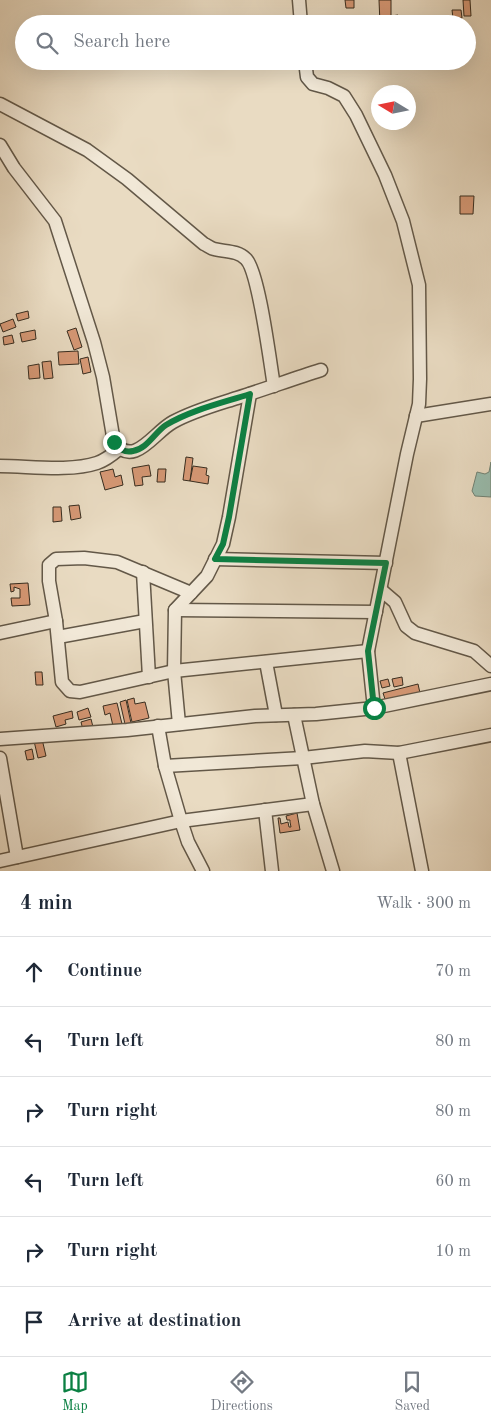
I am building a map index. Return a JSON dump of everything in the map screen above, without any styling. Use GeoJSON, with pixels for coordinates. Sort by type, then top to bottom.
{"type":"FeatureCollection","features":[{"type":"Feature","properties":{"kind":"street"},"geometry":{"type":"LineString","coordinates":[[299,0],[300,15]]}},
{"type":"Feature","properties":{"kind":"street"},"geometry":{"type":"LineString","coordinates":[[306,70],[307,78],[313,84],[328,88],[344,96],[356,115],[385,175],[403,221],[419,285],[419,404],[407,454],[368,651],[374,708]]}},
{"type":"Feature","properties":{"kind":"street"},"geometry":{"type":"LineString","coordinates":[[0,104],[87,150],[127,179],[204,244],[214,249],[229,251],[248,260],[256,278],[274,386]]}},
{"type":"Feature","properties":{"kind":"street"},"geometry":{"type":"LineString","coordinates":[[0,145],[14,168],[55,221],[94,342],[103,377],[114,442],[120,449],[126,452],[136,451],[152,439],[164,426],[188,414],[321,370]]}},
{"type":"Feature","properties":{"kind":"street"},"geometry":{"type":"LineString","coordinates":[[179,724],[174,671],[175,610],[207,576],[223,544],[250,394]]}},
{"type":"Feature","properties":{"kind":"street"},"geometry":{"type":"LineString","coordinates":[[416,416],[491,404]]}},
{"type":"Feature","properties":{"kind":"street"},"geometry":{"type":"LineString","coordinates":[[0,466],[76,468],[96,464],[120,449]]}},
{"type":"Feature","properties":{"kind":"street"},"geometry":{"type":"LineString","coordinates":[[191,593],[117,562],[84,558],[56,559],[49,565],[49,581],[56,621],[62,682],[70,691],[80,692],[174,671],[368,651]]}},
{"type":"Feature","properties":{"kind":"street"},"geometry":{"type":"LineString","coordinates":[[215,559],[386,563]]}},
{"type":"Feature","properties":{"kind":"street"},"geometry":{"type":"LineString","coordinates":[[143,572],[148,677]]}},
{"type":"Feature","properties":{"kind":"street"},"geometry":{"type":"LineString","coordinates":[[380,590],[395,602],[406,626],[415,633],[474,651],[491,666]]}},
{"type":"Feature","properties":{"kind":"street"},"geometry":{"type":"LineString","coordinates":[[175,610],[376,612]]}},
{"type":"Feature","properties":{"kind":"street"},"geometry":{"type":"LineString","coordinates":[[0,633],[56,621]]}},
{"type":"Feature","properties":{"kind":"street"},"geometry":{"type":"LineString","coordinates":[[58,637],[145,621]]}},
{"type":"Feature","properties":{"kind":"street"},"geometry":{"type":"LineString","coordinates":[[266,662],[276,715]]}},
{"type":"Feature","properties":{"kind":"street"},"geometry":{"type":"LineString","coordinates":[[0,739],[374,708],[491,684]]}},
{"type":"Feature","properties":{"kind":"street"},"geometry":{"type":"LineString","coordinates":[[294,715],[313,804],[334,871]]}},
{"type":"Feature","properties":{"kind":"street"},"geometry":{"type":"LineString","coordinates":[[158,726],[165,766],[181,821],[188,842],[203,871]]}},
{"type":"Feature","properties":{"kind":"street"},"geometry":{"type":"LineString","coordinates":[[165,766],[303,758],[365,751],[399,753],[491,735]]}},
{"type":"Feature","properties":{"kind":"street"},"geometry":{"type":"LineString","coordinates":[[399,753],[422,871]]}},
{"type":"Feature","properties":{"kind":"street"},"geometry":{"type":"LineString","coordinates":[[0,758],[17,857]]}},
{"type":"Feature","properties":{"kind":"street"},"geometry":{"type":"LineString","coordinates":[[0,861],[181,821],[313,804]]}},
{"type":"Feature","properties":{"kind":"street"},"geometry":{"type":"LineString","coordinates":[[266,810],[272,871]]}},
{"type":"Feature","properties":{"kind":"shaded area"},"geometry":{"type":"Polygon","coordinates":[[[491,462],[491,497],[475,496],[472,491],[477,472],[485,474],[489,472],[491,462]]]}},
{"type":"Feature","properties":{"kind":"building"},"geometry":{"type":"Polygon","coordinates":[[[345,0],[354,0],[354,8],[346,8],[345,0]]]}},
{"type":"Feature","properties":{"kind":"building"},"geometry":{"type":"Polygon","coordinates":[[[379,0],[391,0],[391,15],[380,15],[379,0]]]}},
{"type":"Feature","properties":{"kind":"building"},"geometry":{"type":"Polygon","coordinates":[[[463,0],[470,0],[471,15],[464,15],[463,0]]]}},
{"type":"Feature","properties":{"kind":"building"},"geometry":{"type":"Polygon","coordinates":[[[452,10],[461,10],[462,15],[453,15],[452,10]]]}},
{"type":"Feature","properties":{"kind":"building"},"geometry":{"type":"Polygon","coordinates":[[[460,196],[474,196],[473,214],[460,214],[460,196]]]}},
{"type":"Feature","properties":{"kind":"building"},"geometry":{"type":"Polygon","coordinates":[[[28,311],[29,318],[18,321],[16,314],[28,311]]]}},
{"type":"Feature","properties":{"kind":"building"},"geometry":{"type":"Polygon","coordinates":[[[13,319],[16,327],[3,332],[0,324],[13,319]]]}},
{"type":"Feature","properties":{"kind":"building"},"geometry":{"type":"Polygon","coordinates":[[[76,328],[82,347],[74,350],[67,331],[76,328]]]}},
{"type":"Feature","properties":{"kind":"building"},"geometry":{"type":"Polygon","coordinates":[[[35,330],[36,339],[22,342],[20,333],[35,330]]]}},
{"type":"Feature","properties":{"kind":"building"},"geometry":{"type":"Polygon","coordinates":[[[12,335],[14,343],[4,345],[3,337],[12,335]]]}},
{"type":"Feature","properties":{"kind":"building"},"geometry":{"type":"Polygon","coordinates":[[[78,351],[79,364],[59,365],[58,352],[78,351]]]}},
{"type":"Feature","properties":{"kind":"building"},"geometry":{"type":"Polygon","coordinates":[[[88,357],[91,372],[83,374],[80,359],[88,357]]]}},
{"type":"Feature","properties":{"kind":"building"},"geometry":{"type":"Polygon","coordinates":[[[51,361],[53,378],[44,379],[42,362],[51,361]]]}},
{"type":"Feature","properties":{"kind":"building"},"geometry":{"type":"Polygon","coordinates":[[[39,364],[40,378],[29,379],[28,366],[39,364]]]}},
{"type":"Feature","properties":{"kind":"building"},"geometry":{"type":"Polygon","coordinates":[[[186,457],[193,458],[190,481],[183,480],[186,457]]]}},
{"type":"Feature","properties":{"kind":"building"},"geometry":{"type":"Polygon","coordinates":[[[149,465],[151,476],[142,477],[143,485],[135,486],[132,468],[149,465]]]}},
{"type":"Feature","properties":{"kind":"building"},"geometry":{"type":"Polygon","coordinates":[[[193,466],[207,468],[208,484],[190,481],[193,466]]]}},
{"type":"Feature","properties":{"kind":"building"},"geometry":{"type":"Polygon","coordinates":[[[113,469],[115,477],[121,475],[123,485],[105,490],[100,472],[113,469]]]}},
{"type":"Feature","properties":{"kind":"building"},"geometry":{"type":"Polygon","coordinates":[[[158,469],[166,469],[165,482],[157,482],[158,469]]]}},
{"type":"Feature","properties":{"kind":"building"},"geometry":{"type":"Polygon","coordinates":[[[79,505],[81,518],[71,520],[69,506],[79,505]]]}},
{"type":"Feature","properties":{"kind":"building"},"geometry":{"type":"Polygon","coordinates":[[[53,507],[61,507],[62,521],[53,522],[53,507]]]}},
{"type":"Feature","properties":{"kind":"building"},"geometry":{"type":"Polygon","coordinates":[[[28,583],[30,605],[12,606],[11,598],[20,598],[20,589],[14,587],[14,591],[11,592],[10,584],[28,583]]]}},
{"type":"Feature","properties":{"kind":"building"},"geometry":{"type":"Polygon","coordinates":[[[35,672],[42,672],[43,685],[36,685],[35,672]]]}},
{"type":"Feature","properties":{"kind":"building"},"geometry":{"type":"Polygon","coordinates":[[[402,677],[403,685],[394,687],[392,679],[402,677]]]}},
{"type":"Feature","properties":{"kind":"building"},"geometry":{"type":"Polygon","coordinates":[[[388,679],[390,686],[382,688],[380,681],[388,679]]]}},
{"type":"Feature","properties":{"kind":"building"},"geometry":{"type":"Polygon","coordinates":[[[418,684],[420,693],[386,702],[383,693],[418,684]]]}},
{"type":"Feature","properties":{"kind":"building"},"geometry":{"type":"Polygon","coordinates":[[[134,698],[135,704],[145,702],[149,718],[132,722],[127,700],[134,698]]]}},
{"type":"Feature","properties":{"kind":"building"},"geometry":{"type":"Polygon","coordinates":[[[126,700],[131,723],[125,724],[120,702],[126,700]]]}},
{"type":"Feature","properties":{"kind":"building"},"geometry":{"type":"Polygon","coordinates":[[[117,703],[122,724],[113,726],[110,713],[105,715],[103,706],[117,703]]]}},
{"type":"Feature","properties":{"kind":"building"},"geometry":{"type":"Polygon","coordinates":[[[88,708],[91,717],[79,720],[77,712],[88,708]]]}},
{"type":"Feature","properties":{"kind":"building"},"geometry":{"type":"Polygon","coordinates":[[[72,711],[73,718],[65,720],[66,724],[56,727],[53,716],[72,711]]]}},
{"type":"Feature","properties":{"kind":"building"},"geometry":{"type":"Polygon","coordinates":[[[91,719],[93,727],[83,730],[81,722],[91,719]]]}},
{"type":"Feature","properties":{"kind":"building"},"geometry":{"type":"Polygon","coordinates":[[[42,739],[46,756],[38,758],[34,741],[42,739]]]}},
{"type":"Feature","properties":{"kind":"building"},"geometry":{"type":"Polygon","coordinates":[[[32,749],[34,759],[27,760],[25,751],[32,749]]]}},
{"type":"Feature","properties":{"kind":"building"},"geometry":{"type":"Polygon","coordinates":[[[297,813],[300,830],[280,833],[278,818],[280,818],[281,824],[288,822],[289,827],[291,827],[290,820],[287,820],[286,816],[297,813]]]}},
{"type":"Feature","properties":{"kind":"route"},"geometry":{"type":"LineString","coordinates":[[114,442],[120,449],[126,452],[136,451],[152,439],[164,426],[188,414],[250,394],[229,517],[223,544],[215,559],[386,563],[368,651],[374,708]]}}]}
